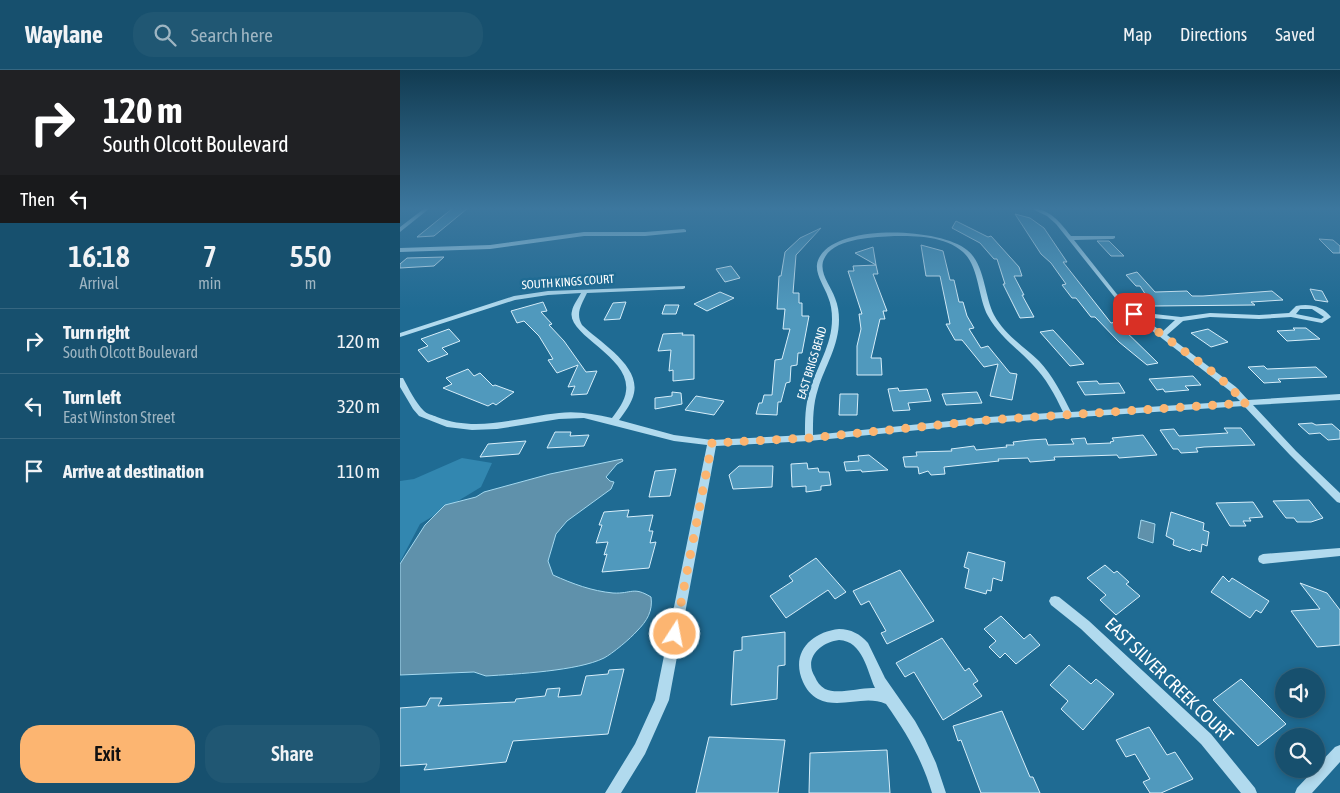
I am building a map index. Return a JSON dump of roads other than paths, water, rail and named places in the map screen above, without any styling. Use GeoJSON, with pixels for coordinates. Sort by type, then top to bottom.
{"type":"FeatureCollection","features":[{"type":"Feature","properties":{"kind":"street"},"geometry":{"type":"LineString","coordinates":[[400,250],[498,246],[529,242]]}},
{"type":"Feature","properties":{"kind":"street","name":"EAST BRIGS BEND"},"geometry":{"type":"LineString","coordinates":[[809,438],[810,403],[831,346],[835,326],[834,306],[820,269],[821,260],[829,249],[846,242]]}},
{"type":"Feature","properties":{"kind":"street","name":"EAST BRIGS BEND"},"geometry":{"type":"LineString","coordinates":[[948,242],[966,252],[974,262],[989,312],[994,322],[1046,375],[1068,414]]}},
{"type":"Feature","properties":{"kind":"street"},"geometry":{"type":"LineString","coordinates":[[1073,242],[1114,294],[1134,314],[1218,376],[1340,499]]}},
{"type":"Feature","properties":{"kind":"street","name":"SOUTH KINGS COURT"},"geometry":{"type":"LineString","coordinates":[[400,335],[514,298],[548,293],[683,287]]}},
{"type":"Feature","properties":{"kind":"street"},"geometry":{"type":"LineString","coordinates":[[585,291],[575,311],[579,325],[625,369],[632,382],[630,397],[614,422]]}},
{"type":"Feature","properties":{"kind":"street"},"geometry":{"type":"LineString","coordinates":[[1134,314],[1181,319],[1210,315],[1260,317],[1292,315]]}},
{"type":"Feature","properties":{"kind":"street"},"geometry":{"type":"LineString","coordinates":[[1162,336],[1181,319]]}},
{"type":"Feature","properties":{"kind":"street"},"geometry":{"type":"LineString","coordinates":[[400,380],[422,414],[447,424],[472,427],[497,426],[572,415],[600,418],[674,438],[712,443],[809,438],[1068,414],[1340,397]]}},
{"type":"Feature","properties":{"kind":"street"},"geometry":{"type":"LineString","coordinates":[[612,793],[646,738],[662,700],[712,443]]}},
{"type":"Feature","properties":{"kind":"street"},"geometry":{"type":"LineString","coordinates":[[1263,559],[1340,552]]}},
{"type":"Feature","properties":{"kind":"street","name":"EAST SILVER CREEK COURT"},"geometry":{"type":"LineString","coordinates":[[1055,601],[1085,625],[1206,739],[1250,793]]}},
{"type":"Feature","properties":{"kind":"street"},"geometry":{"type":"LineString","coordinates":[[890,699],[874,694],[838,697],[822,694],[815,690],[807,676],[805,667],[809,651],[814,643],[839,634],[855,638],[862,644],[879,683],[918,739],[939,793]]}},
{"type":"Feature","properties":{"kind":"street"},"geometry":{"type":"LineString","coordinates":[[1302,793],[1340,752]]}}]}
